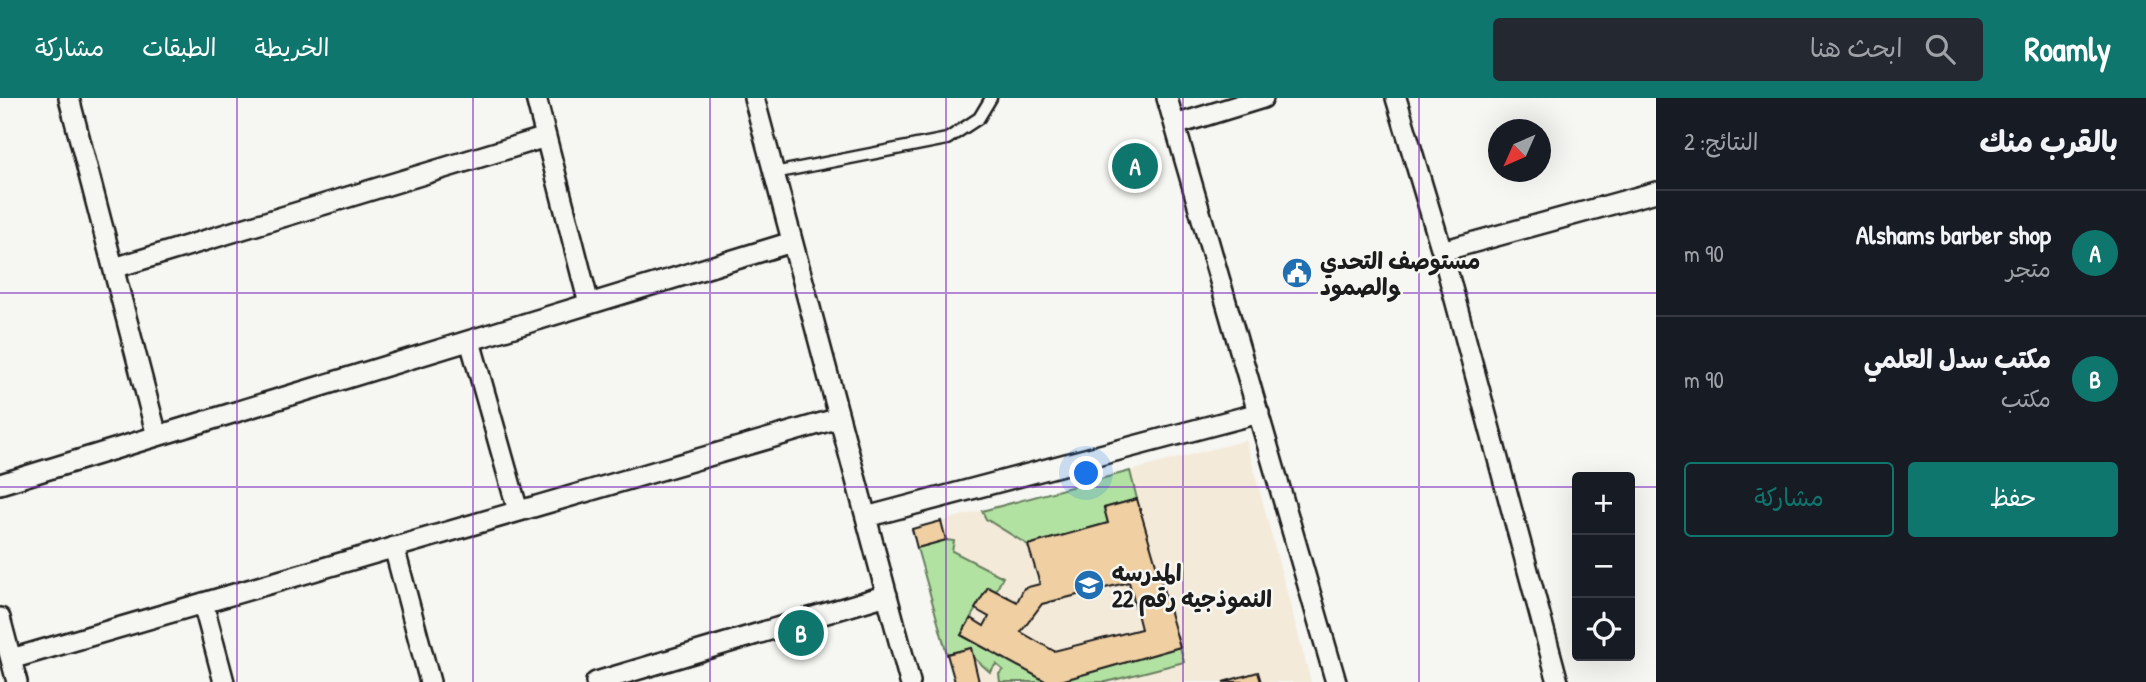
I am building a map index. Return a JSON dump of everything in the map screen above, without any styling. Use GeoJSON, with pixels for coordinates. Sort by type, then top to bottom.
{"type":"FeatureCollection","features":[{"type":"Feature","properties":{"kind":"street"},"geometry":{"type":"LineString","coordinates":[[69,98],[157,436]]}},
{"type":"Feature","properties":{"kind":"street"},"geometry":{"type":"LineString","coordinates":[[536,98],[589,304]]}},
{"type":"Feature","properties":{"kind":"street"},"geometry":{"type":"LineString","coordinates":[[754,98],[910,682]]}},
{"type":"Feature","properties":{"kind":"street"},"geometry":{"type":"LineString","coordinates":[[1167,98],[1336,682]]}},
{"type":"Feature","properties":{"kind":"street"},"geometry":{"type":"LineString","coordinates":[[1175,125],[1263,98]]}},
{"type":"Feature","properties":{"kind":"street"},"geometry":{"type":"LineString","coordinates":[[1396,98],[1442,251],[1558,682]]}},
{"type":"Feature","properties":{"kind":"street"},"geometry":{"type":"LineString","coordinates":[[114,268],[546,137]]}},
{"type":"Feature","properties":{"kind":"street"},"geometry":{"type":"LineString","coordinates":[[1442,251],[1656,192]]}},
{"type":"Feature","properties":{"kind":"street"},"geometry":{"type":"LineString","coordinates":[[0,484],[792,242]]}},
{"type":"Feature","properties":{"kind":"street"},"geometry":{"type":"LineString","coordinates":[[470,341],[518,511]]}},
{"type":"Feature","properties":{"kind":"street"},"geometry":{"type":"LineString","coordinates":[[866,517],[1259,413]]}},
{"type":"Feature","properties":{"kind":"street"},"geometry":{"type":"LineString","coordinates":[[11,659],[839,418]]}},
{"type":"Feature","properties":{"kind":"street"},"geometry":{"type":"LineString","coordinates":[[394,547],[430,682]]}},
{"type":"Feature","properties":{"kind":"street"},"geometry":{"type":"LineString","coordinates":[[596,682],[887,594]]}},
{"type":"Feature","properties":{"kind":"street"},"geometry":{"type":"LineString","coordinates":[[202,603],[224,682]]}},
{"type":"Feature","properties":{"kind":"street"},"geometry":{"type":"LineString","coordinates":[[0,618],[17,682]]}},
{"type":"Feature","properties":{"kind":"lane"},"geometry":{"type":"LineString","coordinates":[[774,173],[947,139],[979,118],[991,98]]}},
{"type":"Feature","properties":{"kind":"shaded area"},"geometry":{"type":"Polygon","coordinates":[[[1246,440],[1311,682],[955,682],[912,529],[1246,440]]]}},
{"type":"Feature","properties":{"kind":"green space"},"geometry":{"type":"Polygon","coordinates":[[[1130,471],[1137,499],[1104,508],[1108,523],[1028,545],[986,519],[982,511],[1130,471]]]}},
{"type":"Feature","properties":{"kind":"green space"},"geometry":{"type":"Polygon","coordinates":[[[946,540],[954,541],[952,551],[1003,577],[996,591],[988,587],[961,635],[1047,682],[1000,682],[999,674],[1003,670],[996,664],[990,672],[973,657],[971,648],[947,654],[917,548],[946,540]]]}},
{"type":"Feature","properties":{"kind":"green space"},"geometry":{"type":"Polygon","coordinates":[[[1180,647],[1184,662],[1106,682],[1057,682],[1180,647]]]}},
{"type":"Feature","properties":{"kind":"building"},"geometry":{"type":"Polygon","coordinates":[[[1137,499],[1180,647],[1057,682],[1047,682],[961,635],[971,618],[984,626],[989,617],[975,609],[988,587],[1017,602],[1024,588],[1040,584],[1028,545],[1108,523],[1104,508],[1137,499]],[[1129,582],[1042,604],[1021,632],[1054,651],[1141,629],[1129,582]]]}},
{"type":"Feature","properties":{"kind":"building"},"geometry":{"type":"Polygon","coordinates":[[[941,521],[946,540],[917,548],[912,529],[941,521]]]}},
{"type":"Feature","properties":{"kind":"building"},"geometry":{"type":"Polygon","coordinates":[[[971,648],[979,682],[955,682],[947,654],[971,648]]]}},
{"type":"Feature","properties":{"kind":"building"},"geometry":{"type":"Polygon","coordinates":[[[1258,672],[1261,682],[1223,682],[1258,672]]]}},
{"type":"Feature","properties":{"kind":"place","name":"Alshams barber shop"},"geometry":{"type":"Point","coordinates":[1135,166]}},
{"type":"Feature","properties":{"kind":"place","name":"مستوصف التحدي والصمود"},"geometry":{"type":"Point","coordinates":[1297,273]}},
{"type":"Feature","properties":{"kind":"place","name":"المدرسه النموذجيه رقم 22"},"geometry":{"type":"Point","coordinates":[1089,585]}},
{"type":"Feature","properties":{"kind":"place","name":"مكتب سدل العلمي"},"geometry":{"type":"Point","coordinates":[801,633]}}]}
